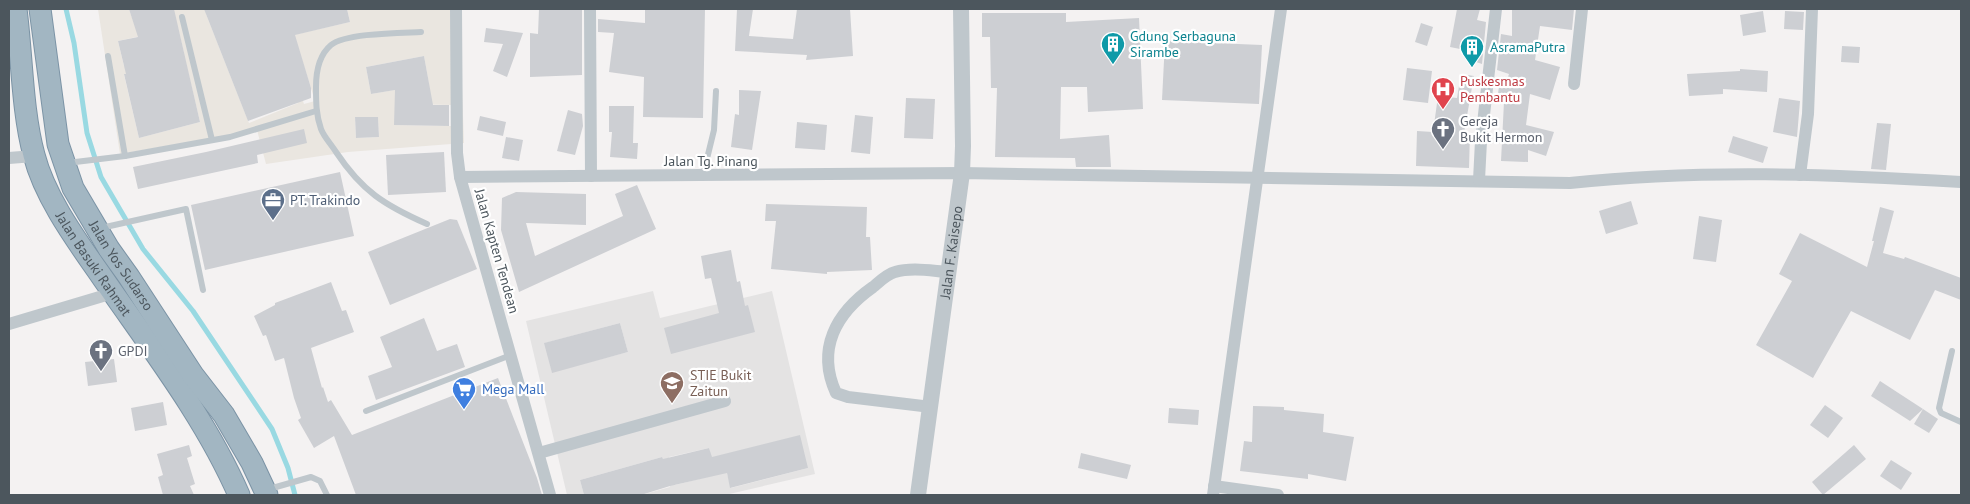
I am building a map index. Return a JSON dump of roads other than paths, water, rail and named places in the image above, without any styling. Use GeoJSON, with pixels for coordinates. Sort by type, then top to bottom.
{"type":"FeatureCollection","features":[{"type":"Feature","properties":{"kind":"highway","name":"Jalan Basuki Rahmat"},"geometry":{"type":"LineString","coordinates":[[16,9],[26,104],[34,156],[48,190],[67,224],[160,359],[225,464],[239,495]]}},
{"type":"Feature","properties":{"kind":"highway","name":"Jalan Yos Sudarso"},"geometry":{"type":"LineString","coordinates":[[40,9],[58,144],[71,163],[73,188],[100,222],[194,375],[224,415],[271,490]]}},
{"type":"Feature","properties":{"kind":"highway"},"geometry":{"type":"LineString","coordinates":[[67,224],[100,222]]}},
{"type":"Feature","properties":{"kind":"street","name":"Jalan Kapten Tendean"},"geometry":{"type":"LineString","coordinates":[[456,9],[457,153],[460,177],[512,355],[550,495]]}},
{"type":"Feature","properties":{"kind":"street"},"geometry":{"type":"LineString","coordinates":[[590,9],[591,176]]}},
{"type":"Feature","properties":{"kind":"street","name":"Jalan F. Kaisepo"},"geometry":{"type":"LineString","coordinates":[[918,495],[962,173],[961,9]]}},
{"type":"Feature","properties":{"kind":"street"},"geometry":{"type":"LineString","coordinates":[[1278,495],[1213,491],[1259,177],[1281,9]]}},
{"type":"Feature","properties":{"kind":"street"},"geometry":{"type":"LineString","coordinates":[[1479,180],[1481,132],[1496,9]]}},
{"type":"Feature","properties":{"kind":"street"},"geometry":{"type":"LineString","coordinates":[[1574,84],[1582,9]]}},
{"type":"Feature","properties":{"kind":"street"},"geometry":{"type":"LineString","coordinates":[[1800,174],[1808,114],[1812,9]]}},
{"type":"Feature","properties":{"kind":"street"},"geometry":{"type":"LineString","coordinates":[[9,158],[34,156]]}},
{"type":"Feature","properties":{"kind":"street","name":"Jalan Tg. Pinang"},"geometry":{"type":"LineString","coordinates":[[460,177],[962,173],[1570,182],[1647,176],[1735,173],[1863,176],[1961,182]]}},
{"type":"Feature","properties":{"kind":"street"},"geometry":{"type":"LineString","coordinates":[[931,407],[848,397],[836,392],[831,382],[827,354],[832,336],[844,311],[883,279],[894,272],[912,269],[949,272]]}},
{"type":"Feature","properties":{"kind":"street"},"geometry":{"type":"LineString","coordinates":[[9,324],[113,293]]}},
{"type":"Feature","properties":{"kind":"street"},"geometry":{"type":"LineString","coordinates":[[539,453],[725,401]]}},
{"type":"Feature","properties":{"kind":"lane"},"geometry":{"type":"LineString","coordinates":[[182,17],[212,140]]}},
{"type":"Feature","properties":{"kind":"lane"},"geometry":{"type":"LineString","coordinates":[[421,32],[345,38],[331,45],[322,57],[316,76],[316,111],[322,130],[343,163],[369,193],[396,210],[427,224]]}},
{"type":"Feature","properties":{"kind":"lane"},"geometry":{"type":"LineString","coordinates":[[108,56],[125,156]]}},
{"type":"Feature","properties":{"kind":"lane"},"geometry":{"type":"LineString","coordinates":[[703,176],[714,130],[716,91]]}},
{"type":"Feature","properties":{"kind":"lane"},"geometry":{"type":"LineString","coordinates":[[71,163],[125,156],[230,137],[316,111]]}},
{"type":"Feature","properties":{"kind":"lane"},"geometry":{"type":"LineString","coordinates":[[100,222],[132,220],[186,209],[203,290]]}},
{"type":"Feature","properties":{"kind":"lane"},"geometry":{"type":"LineString","coordinates":[[1952,351],[1939,408],[1941,413],[1961,422]]}},
{"type":"Feature","properties":{"kind":"lane"},"geometry":{"type":"LineString","coordinates":[[366,411],[512,355]]}},
{"type":"Feature","properties":{"kind":"lane"},"geometry":{"type":"LineString","coordinates":[[271,490],[311,477],[320,480],[327,495]]}},
{"type":"Feature","properties":{"kind":"waterway"},"geometry":{"type":"LineString","coordinates":[[66,9],[74,43],[87,133],[101,177],[143,249],[193,311],[272,429],[288,468],[295,495]]}},
{"type":"Feature","properties":{"kind":"place","name":"Gdung Serbaguna Sirambe"},"geometry":{"type":"Point","coordinates":[1113,65]}},
{"type":"Feature","properties":{"kind":"place","name":"AsramaPutra"},"geometry":{"type":"Point","coordinates":[1472,68]}},
{"type":"Feature","properties":{"kind":"place","name":"Puskesmas Pembantu"},"geometry":{"type":"Point","coordinates":[1443,110]}},
{"type":"Feature","properties":{"kind":"place","name":"Gereja Bukit Hermon"},"geometry":{"type":"Point","coordinates":[1443,150]}},
{"type":"Feature","properties":{"kind":"place","name":"PT. Trakindo"},"geometry":{"type":"Point","coordinates":[273,221]}},
{"type":"Feature","properties":{"kind":"place","name":"GPDI"},"geometry":{"type":"Point","coordinates":[101,372]}},
{"type":"Feature","properties":{"kind":"place","name":"STIE Bukit Zaitun"},"geometry":{"type":"Point","coordinates":[672,404]}},
{"type":"Feature","properties":{"kind":"place","name":"Mega Mall"},"geometry":{"type":"Point","coordinates":[464,410]}}]}
